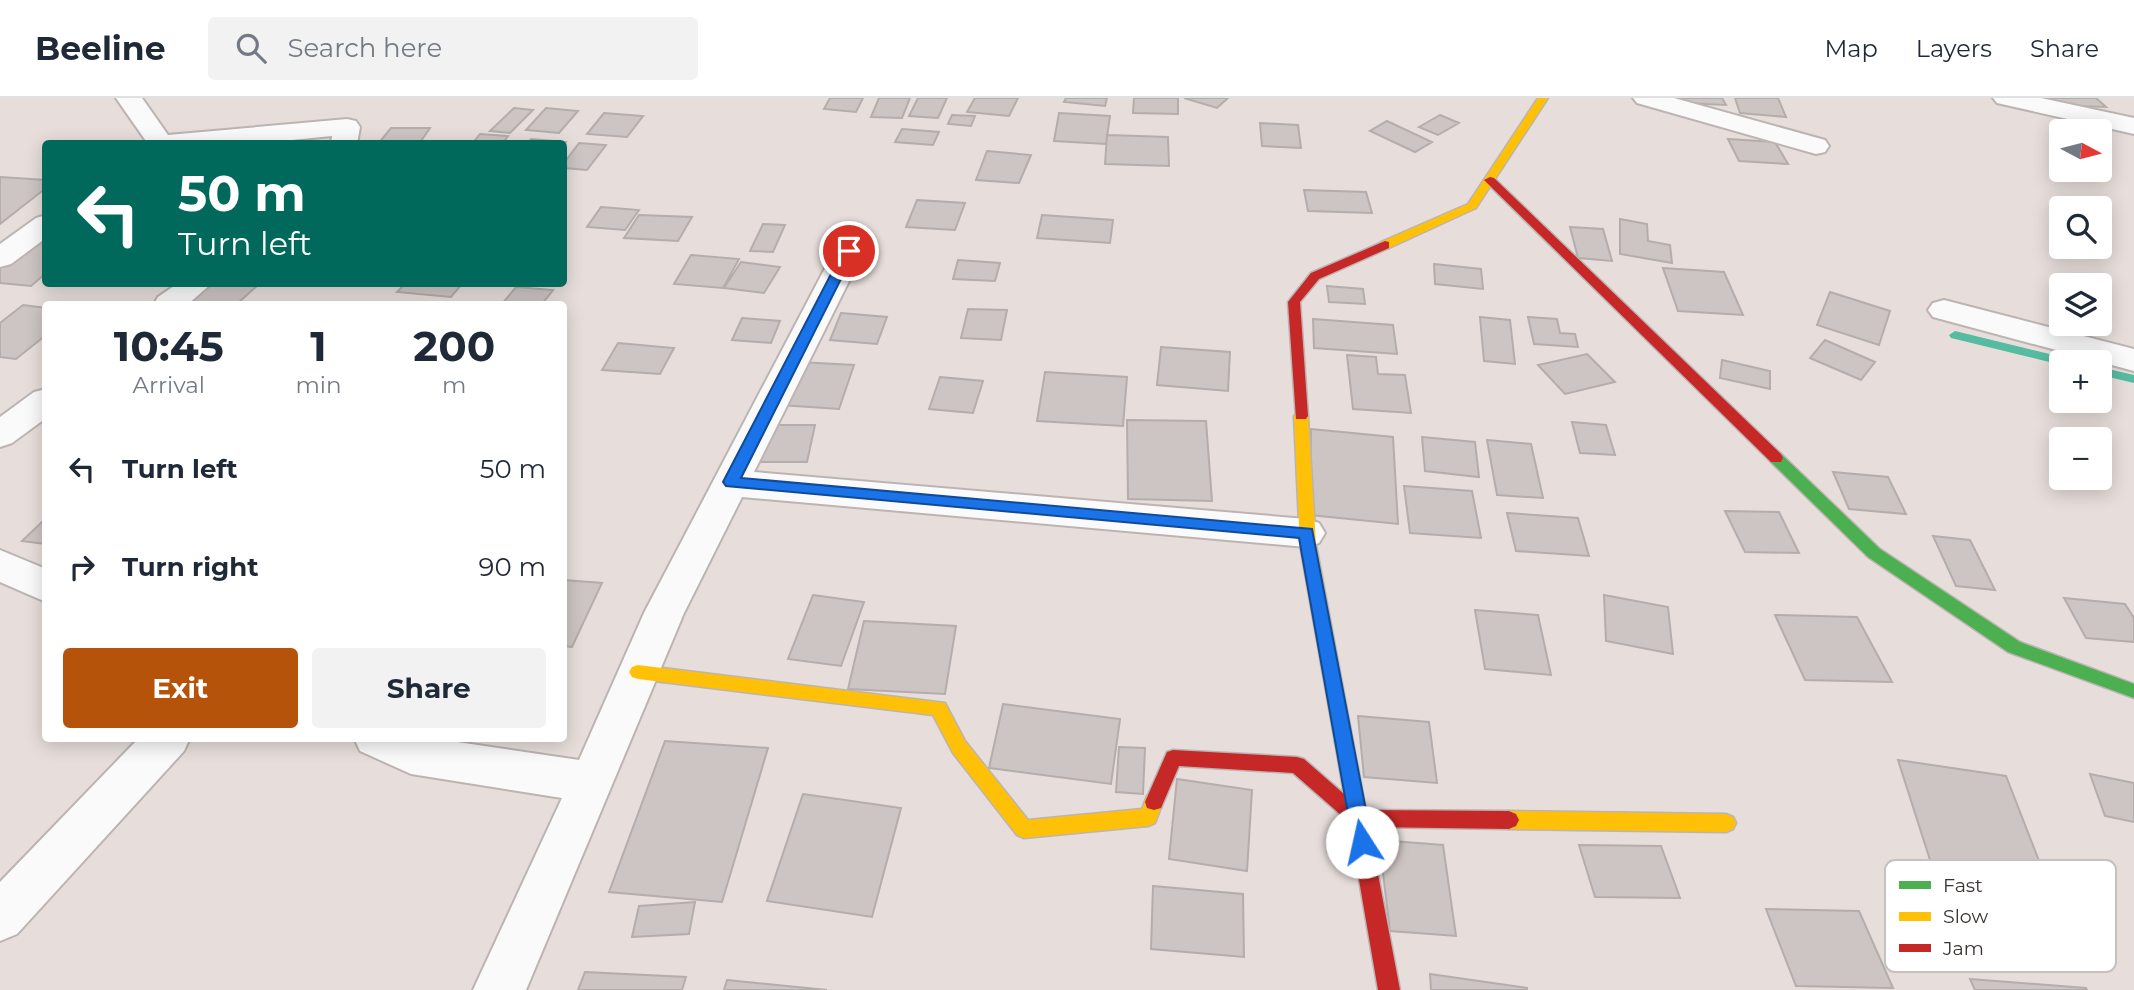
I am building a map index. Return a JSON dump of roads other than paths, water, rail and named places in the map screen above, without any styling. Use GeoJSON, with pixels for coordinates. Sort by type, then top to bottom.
{"type":"FeatureCollection","features":[{"type":"Feature","properties":{"kind":"street"},"geometry":{"type":"LineString","coordinates":[[130,98],[156,140]]}},
{"type":"Feature","properties":{"kind":"street"},"geometry":{"type":"LineString","coordinates":[[1389,990],[1306,533],[1294,302],[1315,276],[1472,206],[1543,98]]}},
{"type":"Feature","properties":{"kind":"street"},"geometry":{"type":"LineString","coordinates":[[1646,98],[1816,146]]}},
{"type":"Feature","properties":{"kind":"street"},"geometry":{"type":"LineString","coordinates":[[2006,98],[2134,126]]}},
{"type":"Feature","properties":{"kind":"street"},"geometry":{"type":"LineString","coordinates":[[193,140],[347,127],[345,140]]}},
{"type":"Feature","properties":{"kind":"street"},"geometry":{"type":"LineString","coordinates":[[1490,180],[1874,553],[2014,647],[2134,691]]}},
{"type":"Feature","properties":{"kind":"street"},"geometry":{"type":"LineString","coordinates":[[0,258],[42,227]]}},
{"type":"Feature","properties":{"kind":"street"},"geometry":{"type":"LineString","coordinates":[[499,990],[528,931],[664,613],[849,251]]}},
{"type":"Feature","properties":{"kind":"street"},"geometry":{"type":"LineString","coordinates":[[173,301],[192,287]]}},
{"type":"Feature","properties":{"kind":"street"},"geometry":{"type":"LineString","coordinates":[[1944,310],[2134,360]]}},
{"type":"Feature","properties":{"kind":"street"},"geometry":{"type":"LineString","coordinates":[[0,435],[42,403]]}},
{"type":"Feature","properties":{"kind":"street"},"geometry":{"type":"LineString","coordinates":[[731,482],[1306,533]]}},
{"type":"Feature","properties":{"kind":"street"},"geometry":{"type":"LineString","coordinates":[[0,565],[42,585]]}},
{"type":"Feature","properties":{"kind":"street"},"geometry":{"type":"LineString","coordinates":[[638,672],[939,708],[959,747],[1024,829],[1148,817],[1173,758],[1297,765],[1358,818],[1726,823]]}},
{"type":"Feature","properties":{"kind":"street"},"geometry":{"type":"LineString","coordinates":[[0,917],[164,742]]}},
{"type":"Feature","properties":{"kind":"street"},"geometry":{"type":"LineString","coordinates":[[384,742],[411,755],[592,782]]}},
{"type":"Feature","properties":{"kind":"waterway"},"geometry":{"type":"LineString","coordinates":[[1955,335],[2049,358]]}},
{"type":"Feature","properties":{"kind":"waterway"},"geometry":{"type":"LineString","coordinates":[[2112,374],[2134,379]]}}]}
